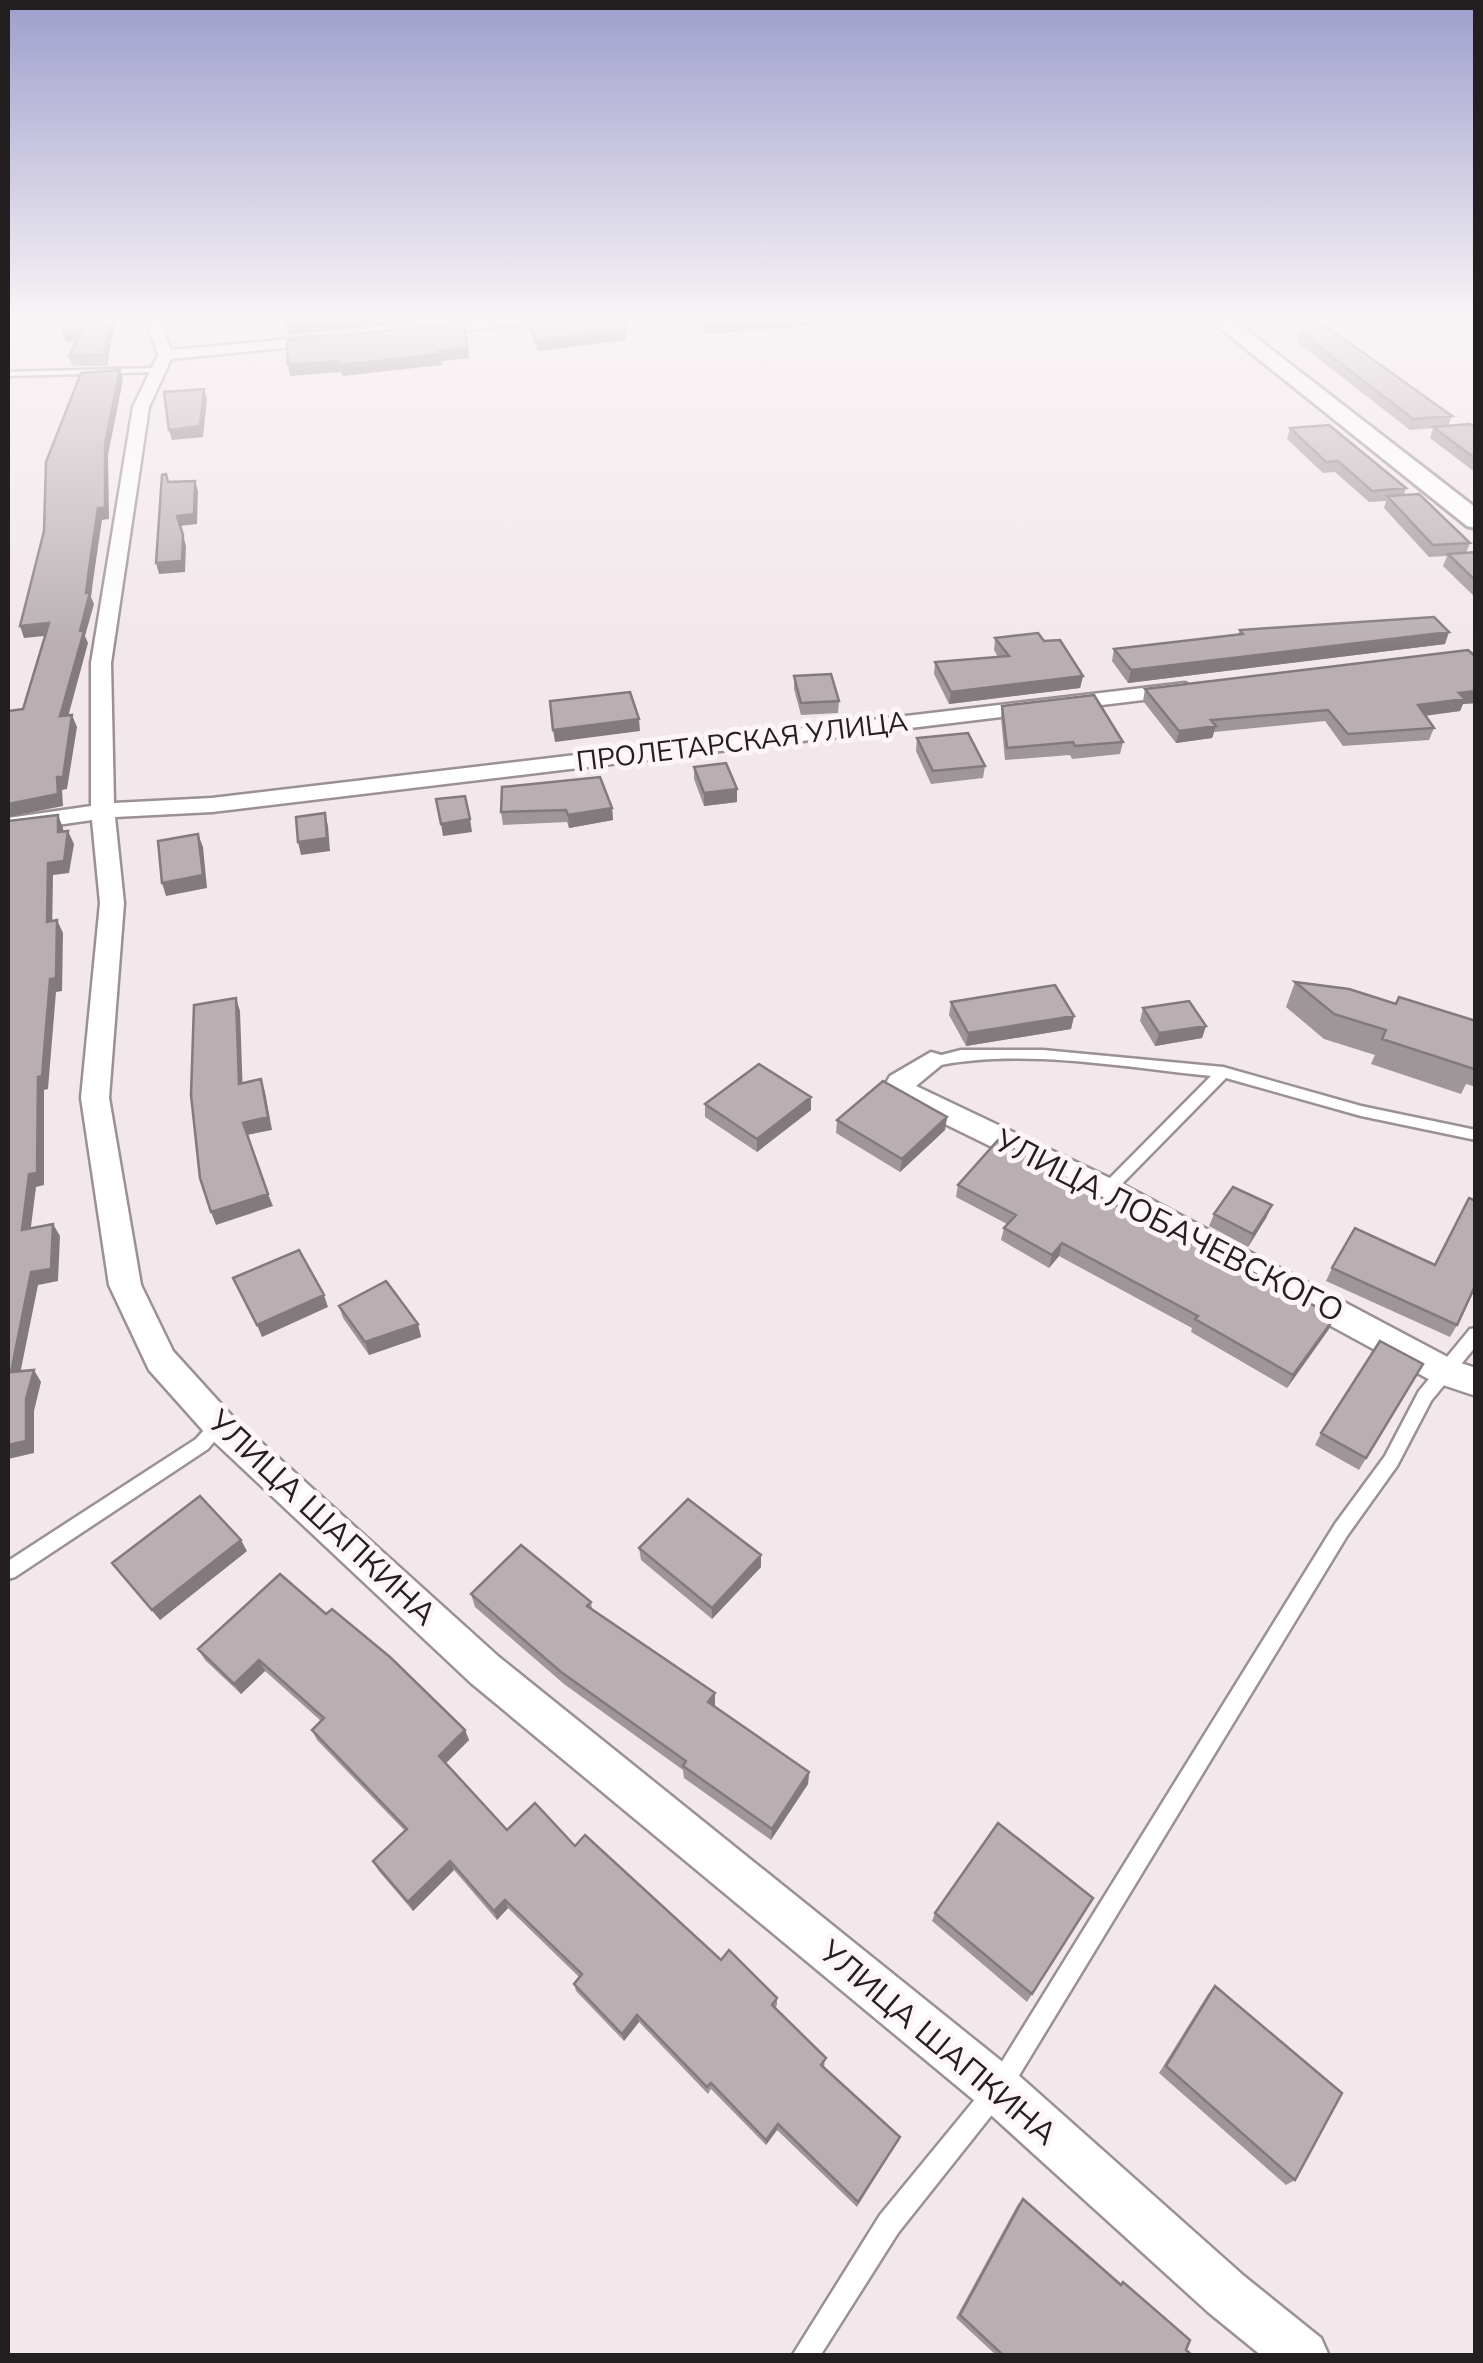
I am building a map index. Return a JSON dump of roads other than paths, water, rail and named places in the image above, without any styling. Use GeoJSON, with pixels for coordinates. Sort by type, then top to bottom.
{"type":"FeatureCollection","features":[{"type":"Feature","properties":{"kind":"main road"},"geometry":{"type":"LineString","coordinates":[[1360,429],[1476,520]]}},
{"type":"Feature","properties":{"kind":"street","name":"УЛИЦА ШАПКИНА"},"geometry":{"type":"LineString","coordinates":[[136,429],[101,664],[103,810],[112,903],[95,1098],[125,1285],[161,1360],[219,1425],[485,1670],[998,2089],[1226,2294],[1302,2356]]}},
{"type":"Feature","properties":{"kind":"street","name":"ПРОЛЕТАРСКАЯ УЛИЦА"},"geometry":{"type":"LineString","coordinates":[[8,825],[103,810],[212,805],[1204,686]]}},
{"type":"Feature","properties":{"kind":"street","name":"УЛИЦА ЛОБАЧЕВСКОГО"},"geometry":{"type":"LineString","coordinates":[[931,1062],[900,1083],[904,1092],[1107,1190],[1461,1377]]}},
{"type":"Feature","properties":{"kind":"lane"},"geometry":{"type":"LineString","coordinates":[[931,1062],[961,1055],[1043,1055],[1223,1072],[1476,1136]]}},
{"type":"Feature","properties":{"kind":"lane"},"geometry":{"type":"LineString","coordinates":[[1107,1190],[1223,1072]]}},
{"type":"Feature","properties":{"kind":"lane"},"geometry":{"type":"LineString","coordinates":[[805,2356],[889,2224],[998,2089],[1330,1547],[1391,1461],[1426,1396],[1461,1377],[1476,1334]]}},
{"type":"Feature","properties":{"kind":"lane"},"geometry":{"type":"LineString","coordinates":[[8,1571],[202,1444],[219,1425]]}}]}
